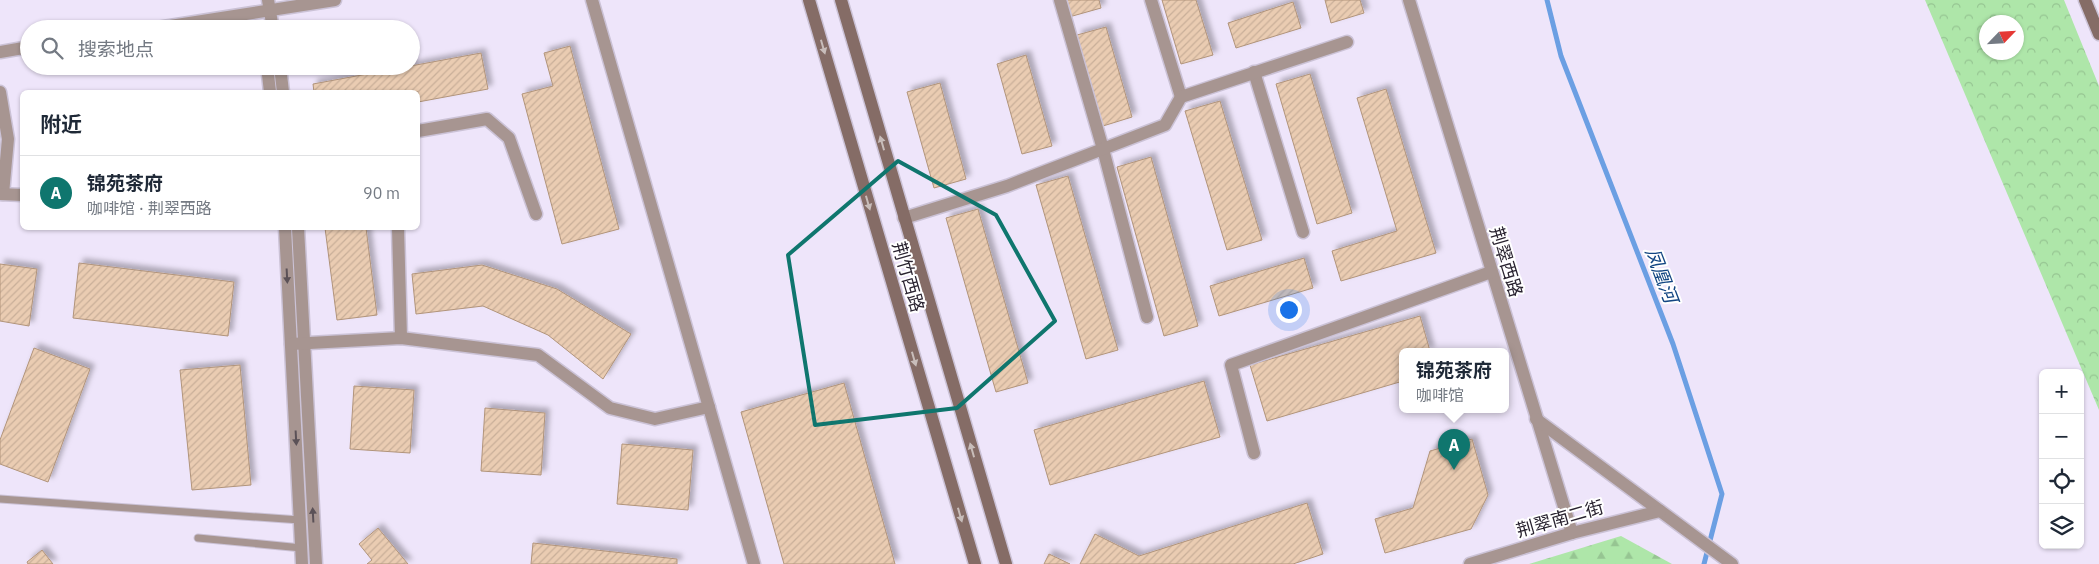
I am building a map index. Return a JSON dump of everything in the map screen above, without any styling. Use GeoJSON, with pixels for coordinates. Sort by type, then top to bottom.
{"type":"FeatureCollection","features":[{"type":"Feature","properties":{"kind":"main road","name":"荆竹西路"},"geometry":{"type":"LineString","coordinates":[[809,0],[974,564]]}},
{"type":"Feature","properties":{"kind":"main road","name":"荆竹西路"},"geometry":{"type":"LineString","coordinates":[[840,0],[1006,564]]}},
{"type":"Feature","properties":{"kind":"main road"},"geometry":{"type":"LineString","coordinates":[[2085,0],[2099,34]]}},
{"type":"Feature","properties":{"kind":"street"},"geometry":{"type":"LineString","coordinates":[[195,20],[269,5],[335,0]]}},
{"type":"Feature","properties":{"kind":"street"},"geometry":{"type":"LineString","coordinates":[[592,0],[754,564]]}},
{"type":"Feature","properties":{"kind":"street"},"geometry":{"type":"LineString","coordinates":[[1060,0],[1103,149],[1146,317]]}},
{"type":"Feature","properties":{"kind":"street"},"geometry":{"type":"LineString","coordinates":[[1151,0],[1180,97]]}},
{"type":"Feature","properties":{"kind":"street","name":"荆翠西路"},"geometry":{"type":"LineString","coordinates":[[1409,0],[1572,532]]}},
{"type":"Feature","properties":{"kind":"street"},"geometry":{"type":"LineString","coordinates":[[269,5],[269,20]]}},
{"type":"Feature","properties":{"kind":"street"},"geometry":{"type":"LineString","coordinates":[[269,5],[272,20]]}},
{"type":"Feature","properties":{"kind":"street"},"geometry":{"type":"LineString","coordinates":[[904,218],[1007,186],[1165,125],[1180,97],[1347,42]]}},
{"type":"Feature","properties":{"kind":"street"},"geometry":{"type":"LineString","coordinates":[[0,52],[20,49]]}},
{"type":"Feature","properties":{"kind":"street"},"geometry":{"type":"LineString","coordinates":[[1254,72],[1303,232]]}},
{"type":"Feature","properties":{"kind":"street"},"geometry":{"type":"LineString","coordinates":[[268,75],[270,90]]}},
{"type":"Feature","properties":{"kind":"street"},"geometry":{"type":"LineString","coordinates":[[281,75],[283,90]]}},
{"type":"Feature","properties":{"kind":"street"},"geometry":{"type":"LineString","coordinates":[[0,92],[8,138],[2,194],[20,195]]}},
{"type":"Feature","properties":{"kind":"street"},"geometry":{"type":"LineString","coordinates":[[420,131],[487,119],[509,138],[536,214]]}},
{"type":"Feature","properties":{"kind":"street"},"geometry":{"type":"LineString","coordinates":[[284,230],[298,343],[316,564]]}},
{"type":"Feature","properties":{"kind":"street"},"geometry":{"type":"LineString","coordinates":[[298,230],[302,564]]}},
{"type":"Feature","properties":{"kind":"street"},"geometry":{"type":"LineString","coordinates":[[398,230],[401,338]]}},
{"type":"Feature","properties":{"kind":"street"},"geometry":{"type":"LineString","coordinates":[[1254,453],[1231,365],[1491,272]]}},
{"type":"Feature","properties":{"kind":"street"},"geometry":{"type":"LineString","coordinates":[[298,343],[401,338],[538,354],[610,408],[655,419],[709,407]]}},
{"type":"Feature","properties":{"kind":"street"},"geometry":{"type":"LineString","coordinates":[[1536,419],[1732,564]]}},
{"type":"Feature","properties":{"kind":"street","name":"荆翠南二街"},"geometry":{"type":"LineString","coordinates":[[1470,564],[1572,532],[1660,511]]}},
{"type":"Feature","properties":{"kind":"lane"},"geometry":{"type":"LineString","coordinates":[[0,498],[300,520]]}},
{"type":"Feature","properties":{"kind":"lane"},"geometry":{"type":"LineString","coordinates":[[198,538],[302,548]]}},
{"type":"Feature","properties":{"kind":"highlighted area"},"geometry":{"type":"Polygon","coordinates":[[[898,161],[996,215],[1055,321],[957,408],[815,425],[788,255],[898,161]]]}},
{"type":"Feature","properties":{"kind":"green space"},"geometry":{"type":"Polygon","coordinates":[[[1925,0],[2064,0],[2099,86],[2099,410],[2084,375],[2084,369],[2082,369],[1925,0]]]}},
{"type":"Feature","properties":{"kind":"green space"},"geometry":{"type":"Polygon","coordinates":[[[1621,536],[1672,564],[1529,564],[1621,536]]]}},
{"type":"Feature","properties":{"kind":"building"},"geometry":{"type":"Polygon","coordinates":[[[1065,0],[1099,0],[1101,8],[1069,17],[1065,0]]]}},
{"type":"Feature","properties":{"kind":"building"},"geometry":{"type":"Polygon","coordinates":[[[1162,0],[1196,0],[1213,55],[1181,64],[1162,0]]]}},
{"type":"Feature","properties":{"kind":"building"},"geometry":{"type":"Polygon","coordinates":[[[1325,0],[1360,0],[1364,13],[1331,23],[1325,0]]]}},
{"type":"Feature","properties":{"kind":"building"},"geometry":{"type":"Polygon","coordinates":[[[1293,2],[1301,28],[1236,48],[1228,23],[1293,2]]]}},
{"type":"Feature","properties":{"kind":"building"},"geometry":{"type":"Polygon","coordinates":[[[1106,27],[1132,117],[1103,126],[1077,35],[1106,27]]]}},
{"type":"Feature","properties":{"kind":"building"},"geometry":{"type":"Polygon","coordinates":[[[570,46],[619,229],[562,244],[522,94],[553,86],[544,53],[570,46]]]}},
{"type":"Feature","properties":{"kind":"building"},"geometry":{"type":"Polygon","coordinates":[[[481,53],[488,89],[420,102],[420,90],[314,90],[313,84],[362,75],[420,75],[420,64],[481,53]]]}},
{"type":"Feature","properties":{"kind":"building"},"geometry":{"type":"Polygon","coordinates":[[[1026,55],[1052,146],[1022,154],[997,64],[1026,55]]]}},
{"type":"Feature","properties":{"kind":"building"},"geometry":{"type":"Polygon","coordinates":[[[1310,74],[1352,213],[1317,224],[1276,84],[1310,74]]]}},
{"type":"Feature","properties":{"kind":"building"},"geometry":{"type":"Polygon","coordinates":[[[940,83],[966,179],[934,188],[907,92],[940,83]]]}},
{"type":"Feature","properties":{"kind":"building"},"geometry":{"type":"Polygon","coordinates":[[[1386,89],[1436,253],[1341,281],[1332,251],[1397,231],[1357,98],[1386,89]]]}},
{"type":"Feature","properties":{"kind":"building"},"geometry":{"type":"Polygon","coordinates":[[[1220,101],[1262,240],[1227,250],[1185,111],[1220,101]]]}},
{"type":"Feature","properties":{"kind":"building"},"geometry":{"type":"Polygon","coordinates":[[[1151,157],[1198,326],[1164,336],[1117,167],[1151,157]]]}},
{"type":"Feature","properties":{"kind":"building"},"geometry":{"type":"Polygon","coordinates":[[[1068,176],[1118,350],[1086,359],[1036,185],[1068,176]]]}},
{"type":"Feature","properties":{"kind":"building"},"geometry":{"type":"Polygon","coordinates":[[[978,209],[1028,383],[996,392],[946,218],[978,209]]]}},
{"type":"Feature","properties":{"kind":"building"},"geometry":{"type":"Polygon","coordinates":[[[325,230],[366,230],[377,315],[337,320],[325,230]]]}},
{"type":"Feature","properties":{"kind":"building"},"geometry":{"type":"Polygon","coordinates":[[[1304,258],[1313,288],[1219,316],[1210,286],[1304,258]]]}},
{"type":"Feature","properties":{"kind":"building"},"geometry":{"type":"Polygon","coordinates":[[[79,263],[234,282],[228,336],[73,318],[79,263]]]}},
{"type":"Feature","properties":{"kind":"building"},"geometry":{"type":"Polygon","coordinates":[[[0,264],[37,269],[29,326],[0,321],[0,264]]]}},
{"type":"Feature","properties":{"kind":"building"},"geometry":{"type":"Polygon","coordinates":[[[482,265],[557,289],[631,334],[603,379],[548,335],[483,306],[416,314],[412,274],[482,265]]]}},
{"type":"Feature","properties":{"kind":"building"},"geometry":{"type":"Polygon","coordinates":[[[1420,316],[1429,348],[1399,348],[1399,382],[1267,421],[1250,365],[1420,316]]]}},
{"type":"Feature","properties":{"kind":"building"},"geometry":{"type":"Polygon","coordinates":[[[34,348],[90,369],[48,482],[0,464],[0,440],[34,348]]]}},
{"type":"Feature","properties":{"kind":"building"},"geometry":{"type":"Polygon","coordinates":[[[240,365],[251,485],[192,490],[180,370],[240,365]]]}},
{"type":"Feature","properties":{"kind":"building"},"geometry":{"type":"Polygon","coordinates":[[[1204,381],[1220,437],[1050,485],[1034,430],[1204,381]]]}},
{"type":"Feature","properties":{"kind":"building"},"geometry":{"type":"Polygon","coordinates":[[[844,383],[895,564],[784,564],[741,412],[844,383]]]}},
{"type":"Feature","properties":{"kind":"building"},"geometry":{"type":"Polygon","coordinates":[[[354,386],[414,390],[410,453],[350,449],[354,386]]]}},
{"type":"Feature","properties":{"kind":"building"},"geometry":{"type":"Polygon","coordinates":[[[485,408],[545,413],[541,475],[481,471],[485,408]]]}},
{"type":"Feature","properties":{"kind":"building"},"geometry":{"type":"Polygon","coordinates":[[[1472,439],[1488,495],[1471,529],[1385,553],[1375,519],[1413,508],[1430,451],[1472,439]]]}},
{"type":"Feature","properties":{"kind":"building"},"geometry":{"type":"Polygon","coordinates":[[[622,444],[693,450],[688,510],[617,504],[622,444]]]}},
{"type":"Feature","properties":{"kind":"building"},"geometry":{"type":"Polygon","coordinates":[[[1307,503],[1323,554],[1293,564],[1080,564],[1095,534],[1139,556],[1307,503]]]}},
{"type":"Feature","properties":{"kind":"building"},"geometry":{"type":"Polygon","coordinates":[[[378,528],[408,564],[367,564],[372,560],[359,544],[378,528]]]}},
{"type":"Feature","properties":{"kind":"building"},"geometry":{"type":"Polygon","coordinates":[[[533,543],[677,559],[677,564],[531,564],[533,543]]]}},
{"type":"Feature","properties":{"kind":"building"},"geometry":{"type":"Polygon","coordinates":[[[42,550],[53,564],[28,564],[27,562],[42,550]]]}},
{"type":"Feature","properties":{"kind":"building"},"geometry":{"type":"Polygon","coordinates":[[[1049,554],[1070,564],[1044,564],[1049,554]]]}},
{"type":"Feature","properties":{"kind":"waterway","name":"凤凰河"},"geometry":{"type":"LineString","coordinates":[[1547,0],[1561,56],[1673,344],[1722,494],[1704,564]]}},
{"type":"Feature","properties":{"kind":"place","name":"锦苑茶府"},"geometry":{"type":"Point","coordinates":[1454,470]}}]}
